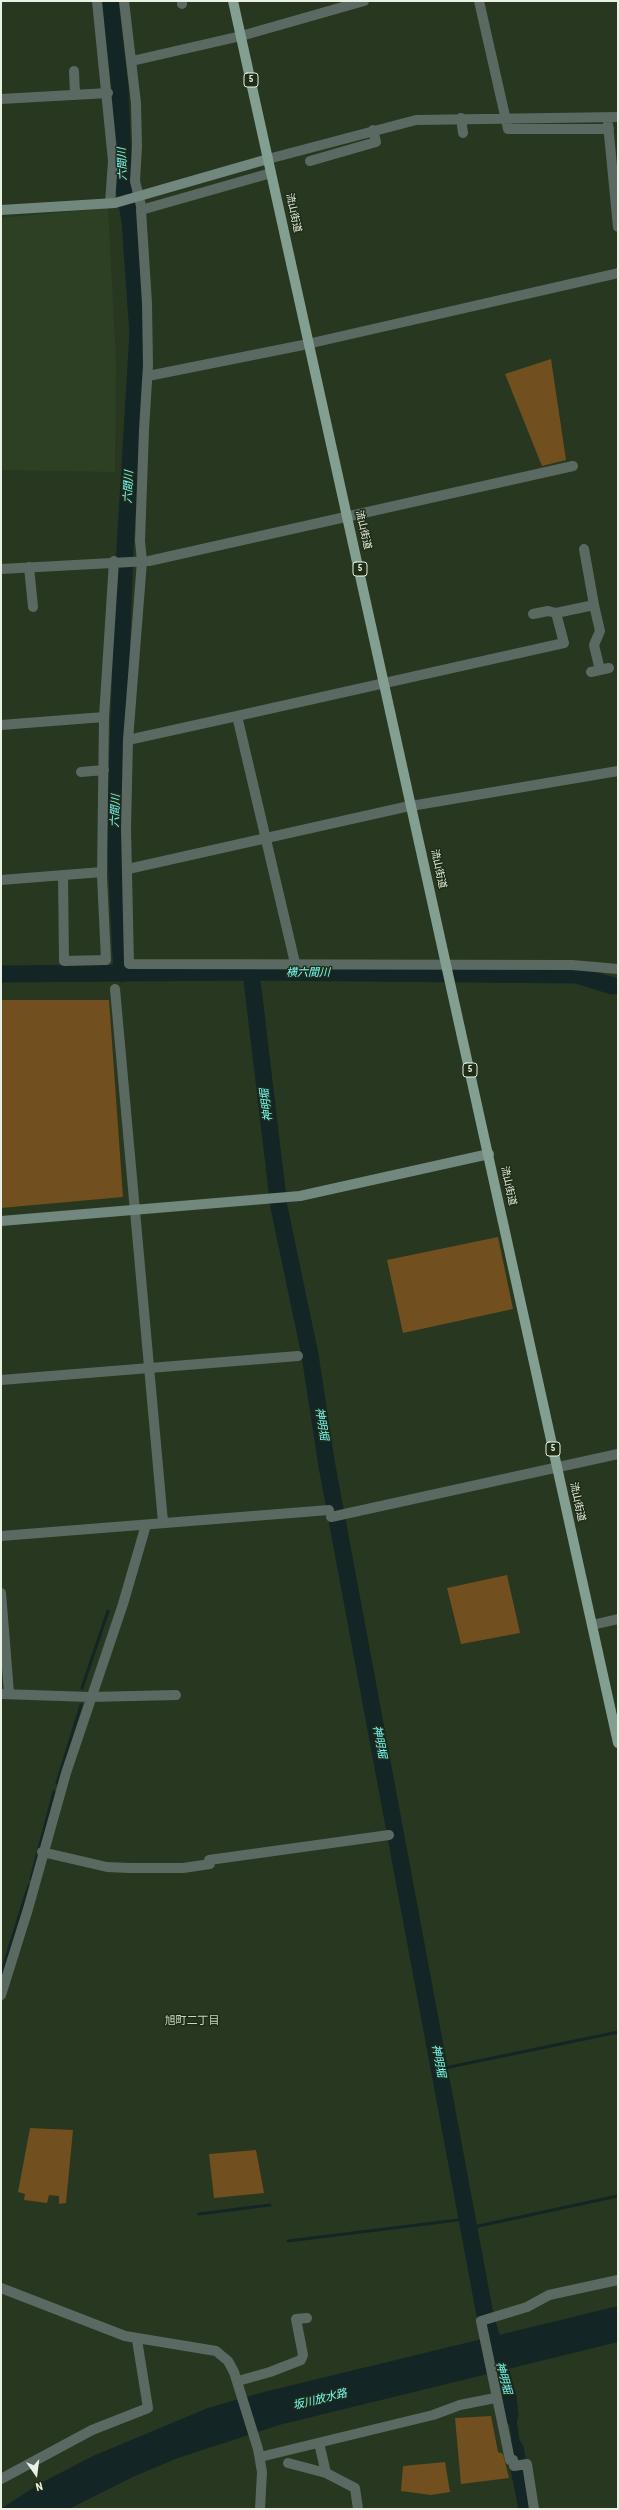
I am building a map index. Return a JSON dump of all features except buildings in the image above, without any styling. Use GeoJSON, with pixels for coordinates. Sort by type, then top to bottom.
{"type":"FeatureCollection","features":[{"type":"Feature","properties":{"kind":"main road","name":"流山街道"},"geometry":{"type":"LineString","coordinates":[[233,1],[452,986],[618,1743]]}},
{"type":"Feature","properties":{"kind":"street"},"geometry":{"type":"LineString","coordinates":[[97,1],[108,93],[113,161],[112,203]]}},
{"type":"Feature","properties":{"kind":"street"},"geometry":{"type":"LineString","coordinates":[[124,1],[132,61],[137,146],[135,181],[142,210],[142,249],[148,326],[148,376],[141,504],[142,561],[128,740],[126,828],[128,869],[126,883],[129,964],[295,963],[447,966],[572,965],[618,969]]}},
{"type":"Feature","properties":{"kind":"street"},"geometry":{"type":"LineString","coordinates":[[132,61],[241,36],[364,1]]}},
{"type":"Feature","properties":{"kind":"street"},"geometry":{"type":"LineString","coordinates":[[479,1],[508,129],[609,129]]}},
{"type":"Feature","properties":{"kind":"street"},"geometry":{"type":"LineString","coordinates":[[74,71],[75,95]]}},
{"type":"Feature","properties":{"kind":"street"},"geometry":{"type":"LineString","coordinates":[[1,99],[108,93]]}},
{"type":"Feature","properties":{"kind":"street"},"geometry":{"type":"LineString","coordinates":[[607,117],[618,227]]}},
{"type":"Feature","properties":{"kind":"street"},"geometry":{"type":"LineString","coordinates":[[142,210],[373,130],[416,120],[461,118],[618,117]]}},
{"type":"Feature","properties":{"kind":"street"},"geometry":{"type":"LineString","coordinates":[[461,118],[463,133]]}},
{"type":"Feature","properties":{"kind":"street"},"geometry":{"type":"LineString","coordinates":[[310,161],[376,142],[373,130]]}},
{"type":"Feature","properties":{"kind":"street"},"geometry":{"type":"LineString","coordinates":[[1,210],[112,203],[270,166]]}},
{"type":"Feature","properties":{"kind":"street"},"geometry":{"type":"LineString","coordinates":[[148,376],[309,344],[618,273]]}},
{"type":"Feature","properties":{"kind":"street"},"geometry":{"type":"LineString","coordinates":[[1,569],[114,561],[142,561],[348,517],[573,466]]}},
{"type":"Feature","properties":{"kind":"street"},"geometry":{"type":"LineString","coordinates":[[584,549],[600,631],[594,645],[600,670]]}},
{"type":"Feature","properties":{"kind":"street"},"geometry":{"type":"LineString","coordinates":[[63,875],[64,961],[106,960],[102,872],[104,717],[114,561]]}},
{"type":"Feature","properties":{"kind":"street"},"geometry":{"type":"LineString","coordinates":[[29,567],[32,607]]}},
{"type":"Feature","properties":{"kind":"street"},"geometry":{"type":"LineString","coordinates":[[538,611],[556,613],[594,605]]}},
{"type":"Feature","properties":{"kind":"street"},"geometry":{"type":"LineString","coordinates":[[128,740],[564,643],[556,613]]}},
{"type":"Feature","properties":{"kind":"street"},"geometry":{"type":"LineString","coordinates":[[237,716],[295,963]]}},
{"type":"Feature","properties":{"kind":"street"},"geometry":{"type":"LineString","coordinates":[[1,724],[104,717]]}},
{"type":"Feature","properties":{"kind":"street"},"geometry":{"type":"LineString","coordinates":[[81,772],[104,770]]}},
{"type":"Feature","properties":{"kind":"street"},"geometry":{"type":"LineString","coordinates":[[128,869],[412,806],[618,771]]}},
{"type":"Feature","properties":{"kind":"street"},"geometry":{"type":"LineString","coordinates":[[1,880],[102,872]]}},
{"type":"Feature","properties":{"kind":"street"},"geometry":{"type":"LineString","coordinates":[[115,989],[163,1522]]}},
{"type":"Feature","properties":{"kind":"street"},"geometry":{"type":"LineString","coordinates":[[1,1221],[281,1198],[488,1154]]}},
{"type":"Feature","properties":{"kind":"street"},"geometry":{"type":"LineString","coordinates":[[1,1380],[298,1356]]}},
{"type":"Feature","properties":{"kind":"street"},"geometry":{"type":"LineString","coordinates":[[1,1536],[163,1522],[330,1514],[344,1515],[618,1454]]}},
{"type":"Feature","properties":{"kind":"street"},"geometry":{"type":"LineString","coordinates":[[1,1996],[28,1909],[42,1852],[90,1697],[123,1604],[146,1524]]}},
{"type":"Feature","properties":{"kind":"street"},"geometry":{"type":"LineString","coordinates":[[1,1593],[5,1693],[90,1697],[176,1696]]}},
{"type":"Feature","properties":{"kind":"street"},"geometry":{"type":"LineString","coordinates":[[592,1625],[618,1619]]}},
{"type":"Feature","properties":{"kind":"street"},"geometry":{"type":"LineString","coordinates":[[42,1852],[107,1867],[160,1869],[389,1835]]}},
{"type":"Feature","properties":{"kind":"street"},"geometry":{"type":"LineString","coordinates":[[534,2509],[527,2464],[514,2466],[513,2460],[510,2460],[495,2395],[481,2321],[527,2307],[549,2295],[618,2280]]}},
{"type":"Feature","properties":{"kind":"street"},"geometry":{"type":"LineString","coordinates":[[1,2288],[137,2340],[216,2351],[228,2361],[238,2383],[259,2453],[262,2472],[260,2509]]}},
{"type":"Feature","properties":{"kind":"street"},"geometry":{"type":"LineString","coordinates":[[238,2383],[301,2360],[303,2355],[296,2319],[307,2318]]}},
{"type":"Feature","properties":{"kind":"street"},"geometry":{"type":"LineString","coordinates":[[1,2479],[92,2430],[148,2408],[137,2340]]}},
{"type":"Feature","properties":{"kind":"street"},"geometry":{"type":"LineString","coordinates":[[259,2453],[319,2443],[433,2415],[460,2405],[495,2395]]}},
{"type":"Feature","properties":{"kind":"street"},"geometry":{"type":"LineString","coordinates":[[319,2443],[326,2474]]}},
{"type":"Feature","properties":{"kind":"street"},"geometry":{"type":"LineString","coordinates":[[288,2463],[326,2474],[355,2488],[358,2509]]}},
{"type":"Feature","properties":{"kind":"shaded area"},"geometry":{"type":"Polygon","coordinates":[[[108,208],[116,360],[115,472],[1,470],[1,218],[108,208]]]}},
{"type":"Feature","properties":{"kind":"shaded area"},"geometry":{"type":"Polygon","coordinates":[[[551,359],[566,460],[542,466],[505,374],[551,359]]]}},
{"type":"Feature","properties":{"kind":"shaded area"},"geometry":{"type":"Polygon","coordinates":[[[1,1000],[109,1000],[123,1197],[1,1208],[1,1000]]]}},
{"type":"Feature","properties":{"kind":"shaded area"},"geometry":{"type":"Polygon","coordinates":[[[498,1237],[513,1309],[403,1333],[387,1260],[498,1237]]]}},
{"type":"Feature","properties":{"kind":"shaded area"},"geometry":{"type":"Polygon","coordinates":[[[507,1575],[520,1633],[461,1644],[447,1588],[507,1575]]]}},
{"type":"Feature","properties":{"kind":"shaded area"},"geometry":{"type":"Polygon","coordinates":[[[30,2128],[73,2130],[66,2203],[59,2204],[59,2196],[49,2195],[47,2203],[24,2200],[25,2194],[18,2192],[30,2128]]]}},
{"type":"Feature","properties":{"kind":"shaded area"},"geometry":{"type":"Polygon","coordinates":[[[256,2150],[264,2193],[214,2198],[209,2154],[256,2150]]]}},
{"type":"Feature","properties":{"kind":"shaded area"},"geometry":{"type":"Polygon","coordinates":[[[491,2416],[498,2452],[503,2454],[509,2478],[461,2484],[455,2418],[491,2416]]]}},
{"type":"Feature","properties":{"kind":"shaded area"},"geometry":{"type":"Polygon","coordinates":[[[445,2462],[450,2492],[431,2495],[401,2491],[403,2466],[445,2462]]]}},
{"type":"Feature","properties":{"kind":"water","name":"坂川放水路"},"geometry":{"type":"Polygon","coordinates":[[[618,2306],[618,2342],[279,2425],[178,2458],[135,2476],[69,2509],[1,2509],[39,2484],[93,2456],[208,2408],[264,2392],[618,2306]]]}},
{"type":"Feature","properties":{"kind":"water"},"geometry":{"type":"Polygon","coordinates":[[[512,2392],[522,2455],[514,2456],[505,2394],[512,2392]]]}},
{"type":"Feature","properties":{"kind":"waterway","name":"六間川"},"geometry":{"type":"LineString","coordinates":[[110,1],[120,88],[124,187],[130,221],[138,334],[125,548],[115,836],[122,974]]}},
{"type":"Feature","properties":{"kind":"waterway","name":"神明堀"},"geometry":{"type":"LineString","coordinates":[[251,972],[279,1207],[310,1355],[327,1466],[485,2315],[508,2397],[510,2416]]}},
{"type":"Feature","properties":{"kind":"waterway","name":"横六間川"},"geometry":{"type":"LineString","coordinates":[[1,974],[251,972],[577,975],[613,986]]}},
{"type":"Feature","properties":{"kind":"waterway"},"geometry":{"type":"LineString","coordinates":[[82,1688],[108,1611]]}},
{"type":"Feature","properties":{"kind":"waterway"},"geometry":{"type":"LineString","coordinates":[[57,1783],[81,1705]]}},
{"type":"Feature","properties":{"kind":"waterway"},"geometry":{"type":"LineString","coordinates":[[31,1879],[54,1792]]}},
{"type":"Feature","properties":{"kind":"waterway"},"geometry":{"type":"LineString","coordinates":[[1,1974],[29,1885]]}},
{"type":"Feature","properties":{"kind":"waterway"},"geometry":{"type":"LineString","coordinates":[[440,2069],[618,2032]]}},
{"type":"Feature","properties":{"kind":"waterway"},"geometry":{"type":"LineString","coordinates":[[469,2228],[618,2196]]}},
{"type":"Feature","properties":{"kind":"waterway"},"geometry":{"type":"LineString","coordinates":[[199,2214],[270,2205]]}},
{"type":"Feature","properties":{"kind":"waterway"},"geometry":{"type":"LineString","coordinates":[[288,2241],[458,2220]]}},
{"type":"Feature","properties":{"kind":"waterway","name":"神明堀"},"geometry":{"type":"LineString","coordinates":[[515,2448],[527,2509]]}},
{"type":"Feature","properties":{"kind":"district","name":"旭町二丁目"},"geometry":{"type":"Point","coordinates":[192,2021]}}]}
